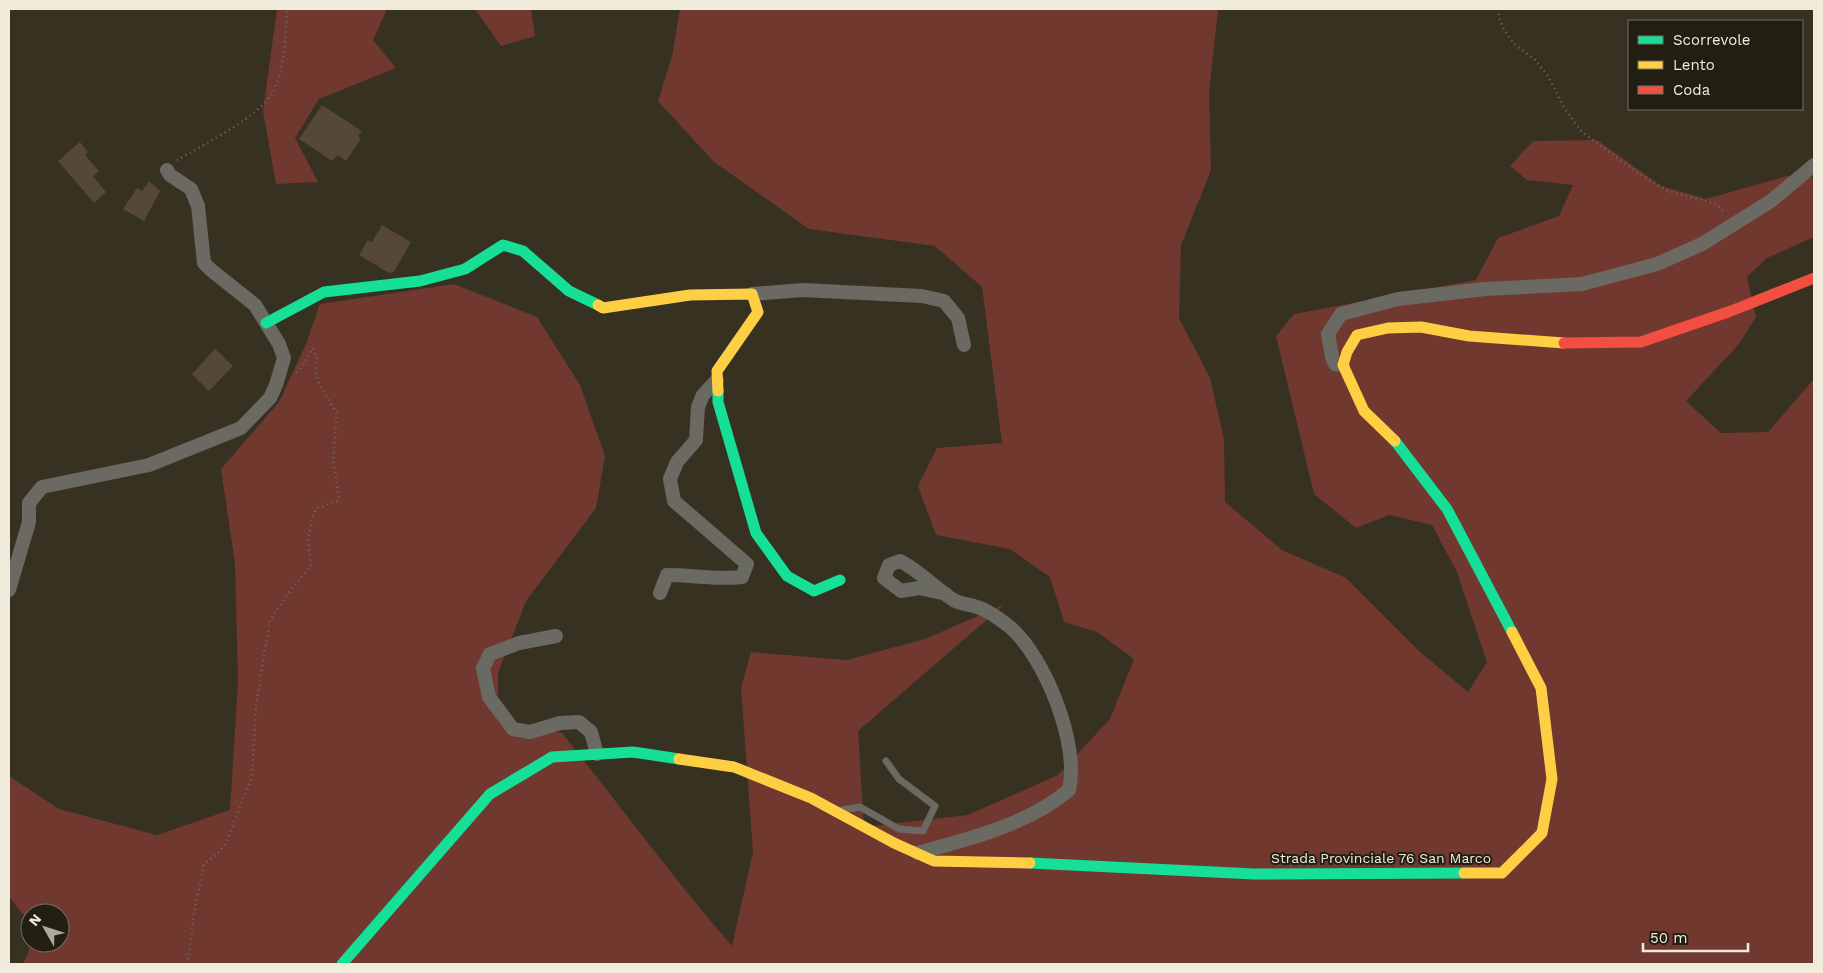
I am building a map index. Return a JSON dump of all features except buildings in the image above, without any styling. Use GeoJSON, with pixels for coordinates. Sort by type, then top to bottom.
{"type":"FeatureCollection","features":[{"type":"Feature","properties":{"kind":"street"},"geometry":{"type":"LineString","coordinates":[[1814,165],[1771,201],[1702,244],[1657,264],[1582,284],[1485,289],[1398,299],[1342,314],[1328,334],[1335,364],[1343,365],[1347,352],[1357,335],[1388,328],[1421,327],[1470,336],[1579,344],[1641,342],[1814,278]]}},
{"type":"Feature","properties":{"kind":"street"},"geometry":{"type":"LineString","coordinates":[[9,590],[29,522],[29,503],[42,487],[149,465],[241,428],[270,398],[282,369],[284,358],[279,344],[255,305],[204,263],[198,206],[191,189],[170,175],[167,170]]}},
{"type":"Feature","properties":{"kind":"street"},"geometry":{"type":"LineString","coordinates":[[266,323],[324,292],[420,281],[465,269],[503,245],[523,251],[569,291],[603,308],[690,295],[752,294],[803,290],[922,296],[944,301],[958,318],[964,344]]}},
{"type":"Feature","properties":{"kind":"street"},"geometry":{"type":"LineString","coordinates":[[752,294],[758,312],[742,332],[717,371],[718,402],[756,533],[787,576],[814,591],[840,580]]}},
{"type":"Feature","properties":{"kind":"street","name":"Strada Provinciale 76 San Marco"},"geometry":{"type":"LineString","coordinates":[[342,964],[490,794],[552,757],[633,752],[734,767],[810,798],[934,861],[1072,864],[1254,874],[1502,873],[1542,833],[1552,779],[1542,688],[1447,508],[1394,440],[1364,411],[1343,365]]}},
{"type":"Feature","properties":{"kind":"street"},"geometry":{"type":"LineString","coordinates":[[660,593],[667,575],[695,575],[725,579],[742,577],[747,564],[674,500],[670,479],[677,462],[696,440],[698,407],[703,395],[718,380]]}},
{"type":"Feature","properties":{"kind":"street"},"geometry":{"type":"LineString","coordinates":[[917,853],[993,830],[1036,812],[1069,790],[1072,777],[1069,743],[1049,683],[1032,652],[1002,622],[979,607],[954,601],[946,594]]}},
{"type":"Feature","properties":{"kind":"street"},"geometry":{"type":"LineString","coordinates":[[556,636],[519,644],[490,654],[483,668],[490,697],[513,729],[530,732],[560,723],[579,722],[591,732],[597,754]]}},
{"type":"Feature","properties":{"kind":"lane"},"geometry":{"type":"LineString","coordinates":[[834,811],[860,807],[899,829],[924,831],[935,806],[899,779],[886,760]]}},
{"type":"Feature","properties":{"kind":"path"},"geometry":{"type":"LineString","coordinates":[[167,170],[170,165],[235,125],[268,99],[274,91],[281,66],[286,9]]}},
{"type":"Feature","properties":{"kind":"path"},"geometry":{"type":"LineString","coordinates":[[1497,9],[1502,26],[1513,43],[1535,60],[1548,76],[1565,109],[1582,132],[1640,174],[1668,191],[1717,204],[1724,210],[1730,226]]}},
{"type":"Feature","properties":{"kind":"path"},"geometry":{"type":"LineString","coordinates":[[186,964],[204,864],[219,852],[226,843],[252,777],[256,704],[270,620],[290,590],[311,566],[308,541],[314,512],[317,508],[338,501],[339,498],[333,459],[337,414],[319,384],[314,350],[311,348],[300,370],[292,376],[283,373],[282,369]]}},
{"type":"Feature","properties":{"kind":"shaded area"},"geometry":{"type":"Polygon","coordinates":[[[277,9],[387,9],[373,40],[396,68],[319,99],[295,138],[318,182],[276,184],[263,111],[277,9]]]}},
{"type":"Feature","properties":{"kind":"shaded area"},"geometry":{"type":"Polygon","coordinates":[[[475,9],[531,9],[535,36],[501,46],[475,9]]]}},
{"type":"Feature","properties":{"kind":"shaded area"},"geometry":{"type":"Polygon","coordinates":[[[680,9],[1218,9],[1209,94],[1211,170],[1181,245],[1179,318],[1210,378],[1224,439],[1225,502],[1282,550],[1346,578],[1419,651],[1468,692],[1487,662],[1457,572],[1432,525],[1389,515],[1356,528],[1314,494],[1276,336],[1294,314],[1476,280],[1498,238],[1559,216],[1573,185],[1527,180],[1510,166],[1533,141],[1597,140],[1661,186],[1706,199],[1787,176],[1814,177],[1814,237],[1767,258],[1747,277],[1756,317],[1739,344],[1686,401],[1721,433],[1768,432],[1813,380],[1814,374],[1814,964],[23,964],[28,953],[70,953],[70,903],[20,903],[20,911],[9,897],[9,776],[59,809],[157,835],[230,810],[238,682],[235,564],[221,469],[279,402],[306,344],[320,304],[454,284],[537,317],[580,385],[605,456],[596,508],[526,601],[498,673],[498,722],[562,733],[667,867],[732,946],[753,852],[741,688],[751,652],[847,660],[925,639],[1005,604],[858,731],[864,827],[968,815],[1058,775],[1110,719],[1134,659],[1097,632],[1064,622],[1050,577],[1010,549],[936,535],[918,486],[937,448],[1002,443],[982,287],[935,246],[809,229],[714,162],[658,101],[672,56],[680,9]]]}},
{"type":"Feature","properties":{"kind":"traffic: fast"},"geometry":{"type":"LineString","coordinates":[[266,323],[324,292],[420,281],[465,269],[503,245],[523,251],[569,291],[598,305]]}},
{"type":"Feature","properties":{"kind":"traffic: fast"},"geometry":{"type":"LineString","coordinates":[[718,391],[718,402],[756,533],[787,576],[814,591],[840,580]]}},
{"type":"Feature","properties":{"kind":"traffic: fast"},"geometry":{"type":"LineString","coordinates":[[1395,441],[1447,509],[1512,632]]}},
{"type":"Feature","properties":{"kind":"traffic: fast"},"geometry":{"type":"LineString","coordinates":[[342,964],[490,794],[552,757],[633,752],[679,759]]}},
{"type":"Feature","properties":{"kind":"traffic: fast"},"geometry":{"type":"LineString","coordinates":[[1030,863],[1254,874],[1464,873]]}},
{"type":"Feature","properties":{"kind":"traffic: slow"},"geometry":{"type":"LineString","coordinates":[[598,305],[603,308],[690,295],[752,294],[758,312],[717,371],[718,391]]}},
{"type":"Feature","properties":{"kind":"traffic: slow"},"geometry":{"type":"LineString","coordinates":[[1395,441],[1364,411],[1343,365],[1347,352],[1357,335],[1388,328],[1421,327],[1469,336],[1564,343]]}},
{"type":"Feature","properties":{"kind":"traffic: slow"},"geometry":{"type":"LineString","coordinates":[[1464,873],[1502,873],[1542,833],[1552,779],[1541,688],[1512,632]]}},
{"type":"Feature","properties":{"kind":"traffic: slow"},"geometry":{"type":"LineString","coordinates":[[679,759],[734,767],[811,798],[894,843],[934,861],[1030,863]]}},
{"type":"Feature","properties":{"kind":"traffic: jam"},"geometry":{"type":"LineString","coordinates":[[1564,343],[1641,342],[1731,311],[1814,278]]}}]}
